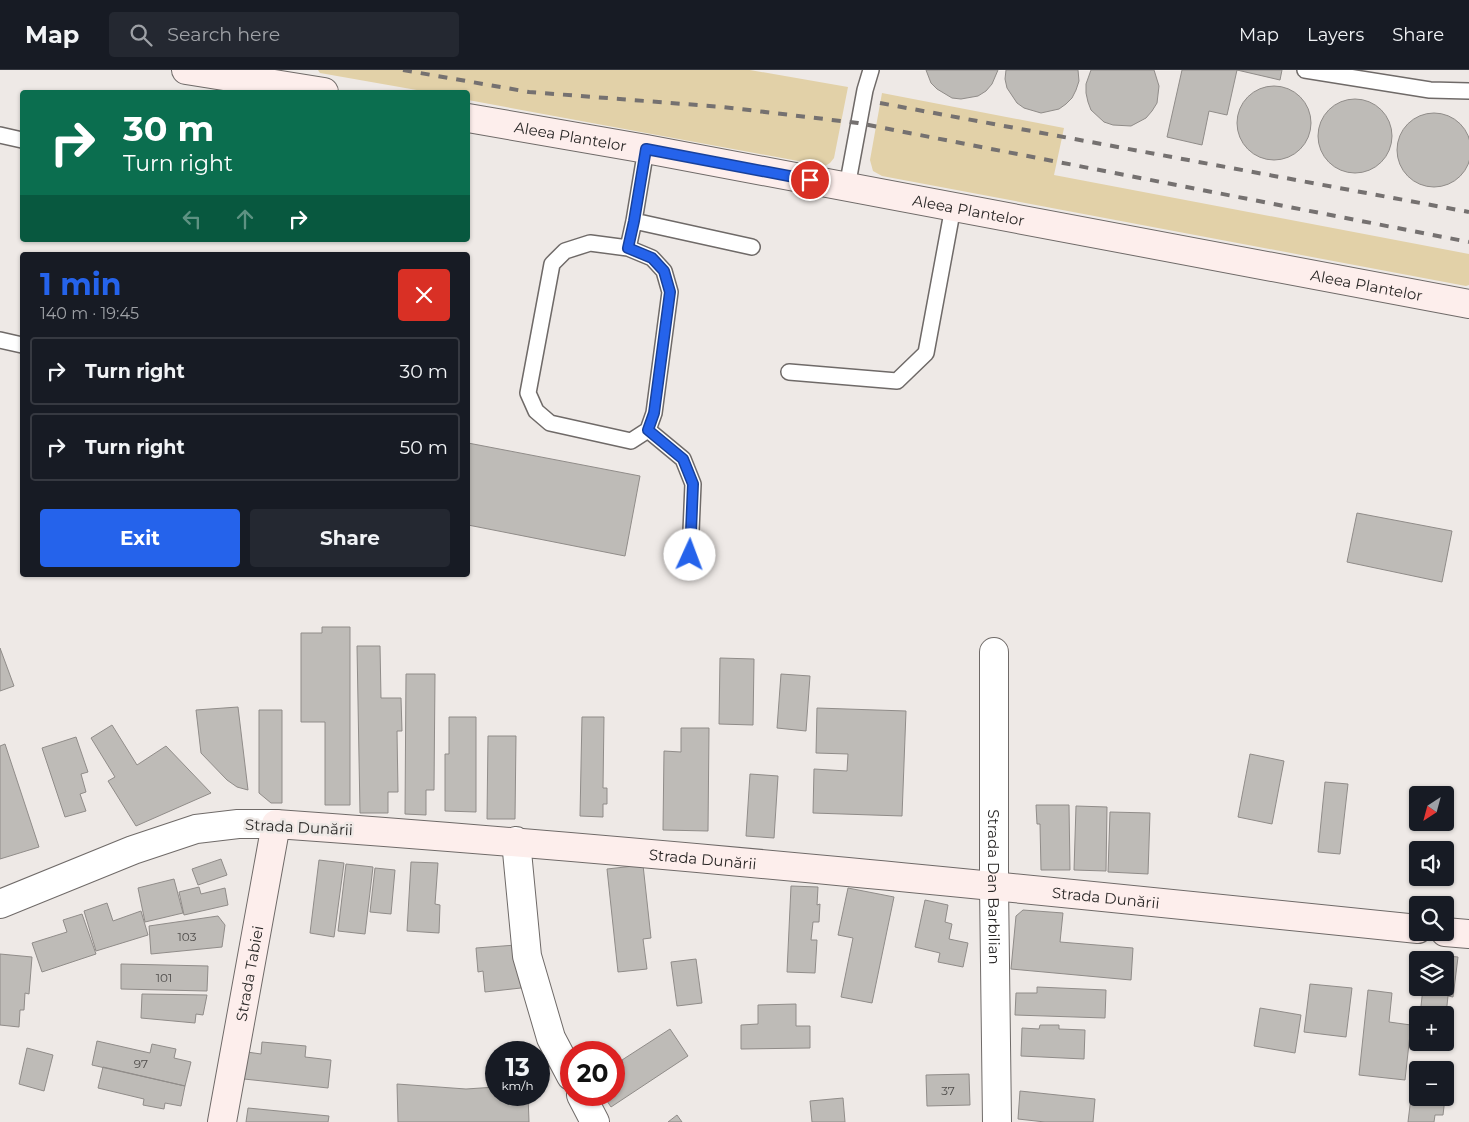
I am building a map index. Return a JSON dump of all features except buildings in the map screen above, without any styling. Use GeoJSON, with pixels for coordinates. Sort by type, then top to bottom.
{"type":"FeatureCollection","features":[{"type":"Feature","properties":{"kind":"street"},"geometry":{"type":"LineString","coordinates":[[186,70],[260,87],[295,79],[320,90]]}},
{"type":"Feature","properties":{"kind":"street","name":"Aleea Plantelor"},"geometry":{"type":"LineString","coordinates":[[470,118],[646,149],[1469,304]]}},
{"type":"Feature","properties":{"kind":"street","name":"Strada Dan Barbilian"},"geometry":{"type":"LineString","coordinates":[[994,652],[997,1122]]}},
{"type":"Feature","properties":{"kind":"street","name":"Strada Dunării"},"geometry":{"type":"LineString","coordinates":[[0,904],[133,850],[196,829],[238,824],[276,824],[516,841],[994,885],[1409,928]]}},
{"type":"Feature","properties":{"kind":"street","name":"Strada Tabiei"},"geometry":{"type":"LineString","coordinates":[[222,1122],[276,824]]}},
{"type":"Feature","properties":{"kind":"street"},"geometry":{"type":"LineString","coordinates":[[516,841],[527,956],[552,1038],[560,1054]]}},
{"type":"Feature","properties":{"kind":"street"},"geometry":{"type":"LineString","coordinates":[[1454,933],[1469,934]]}},
{"type":"Feature","properties":{"kind":"street"},"geometry":{"type":"LineString","coordinates":[[587,1106],[595,1122]]}},
{"type":"Feature","properties":{"kind":"lane"},"geometry":{"type":"LineString","coordinates":[[847,187],[864,90],[871,70]]}},
{"type":"Feature","properties":{"kind":"lane"},"geometry":{"type":"LineString","coordinates":[[1305,70],[1430,90],[1469,91]]}},
{"type":"Feature","properties":{"kind":"lane"},"geometry":{"type":"LineString","coordinates":[[0,135],[20,140]]}},
{"type":"Feature","properties":{"kind":"lane"},"geometry":{"type":"LineString","coordinates":[[628,248],[646,149]]}},
{"type":"Feature","properties":{"kind":"lane"},"geometry":{"type":"LineString","coordinates":[[789,372],[897,381],[926,353],[953,207]]}},
{"type":"Feature","properties":{"kind":"lane"},"geometry":{"type":"LineString","coordinates":[[634,221],[752,247]]}},
{"type":"Feature","properties":{"kind":"lane"},"geometry":{"type":"LineString","coordinates":[[590,243],[628,248],[652,258],[664,271],[670,292],[654,413],[648,430],[631,441],[550,422],[536,411],[528,393],[552,264],[565,251],[590,243]]}},
{"type":"Feature","properties":{"kind":"lane"},"geometry":{"type":"LineString","coordinates":[[0,340],[20,345]]}},
{"type":"Feature","properties":{"kind":"lane"},"geometry":{"type":"LineString","coordinates":[[648,430],[683,459],[693,484],[690,555]]}},
{"type":"Feature","properties":{"kind":"shaded area"},"geometry":{"type":"Polygon","coordinates":[[[318,70],[750,70],[848,87],[834,158],[825,166],[470,100],[470,90],[417,90],[320,73],[318,70]]]}},
{"type":"Feature","properties":{"kind":"shaded area"},"geometry":{"type":"Polygon","coordinates":[[[882,93],[1064,128],[1054,175],[1469,254],[1469,285],[1466,286],[882,176],[873,171],[870,160],[882,93]]]}},
{"type":"Feature","properties":{"kind":"railway"},"geometry":{"type":"LineString","coordinates":[[403,70],[529,92],[723,107],[858,123],[1469,242]]}},
{"type":"Feature","properties":{"kind":"railway"},"geometry":{"type":"LineString","coordinates":[[880,103],[1469,212]]}},
{"type":"Feature","properties":{"kind":"route"},"geometry":{"type":"LineString","coordinates":[[690,555],[693,484],[683,459],[648,430],[654,413],[670,292],[664,271],[652,258],[628,248],[646,149],[810,180]]}}]}
